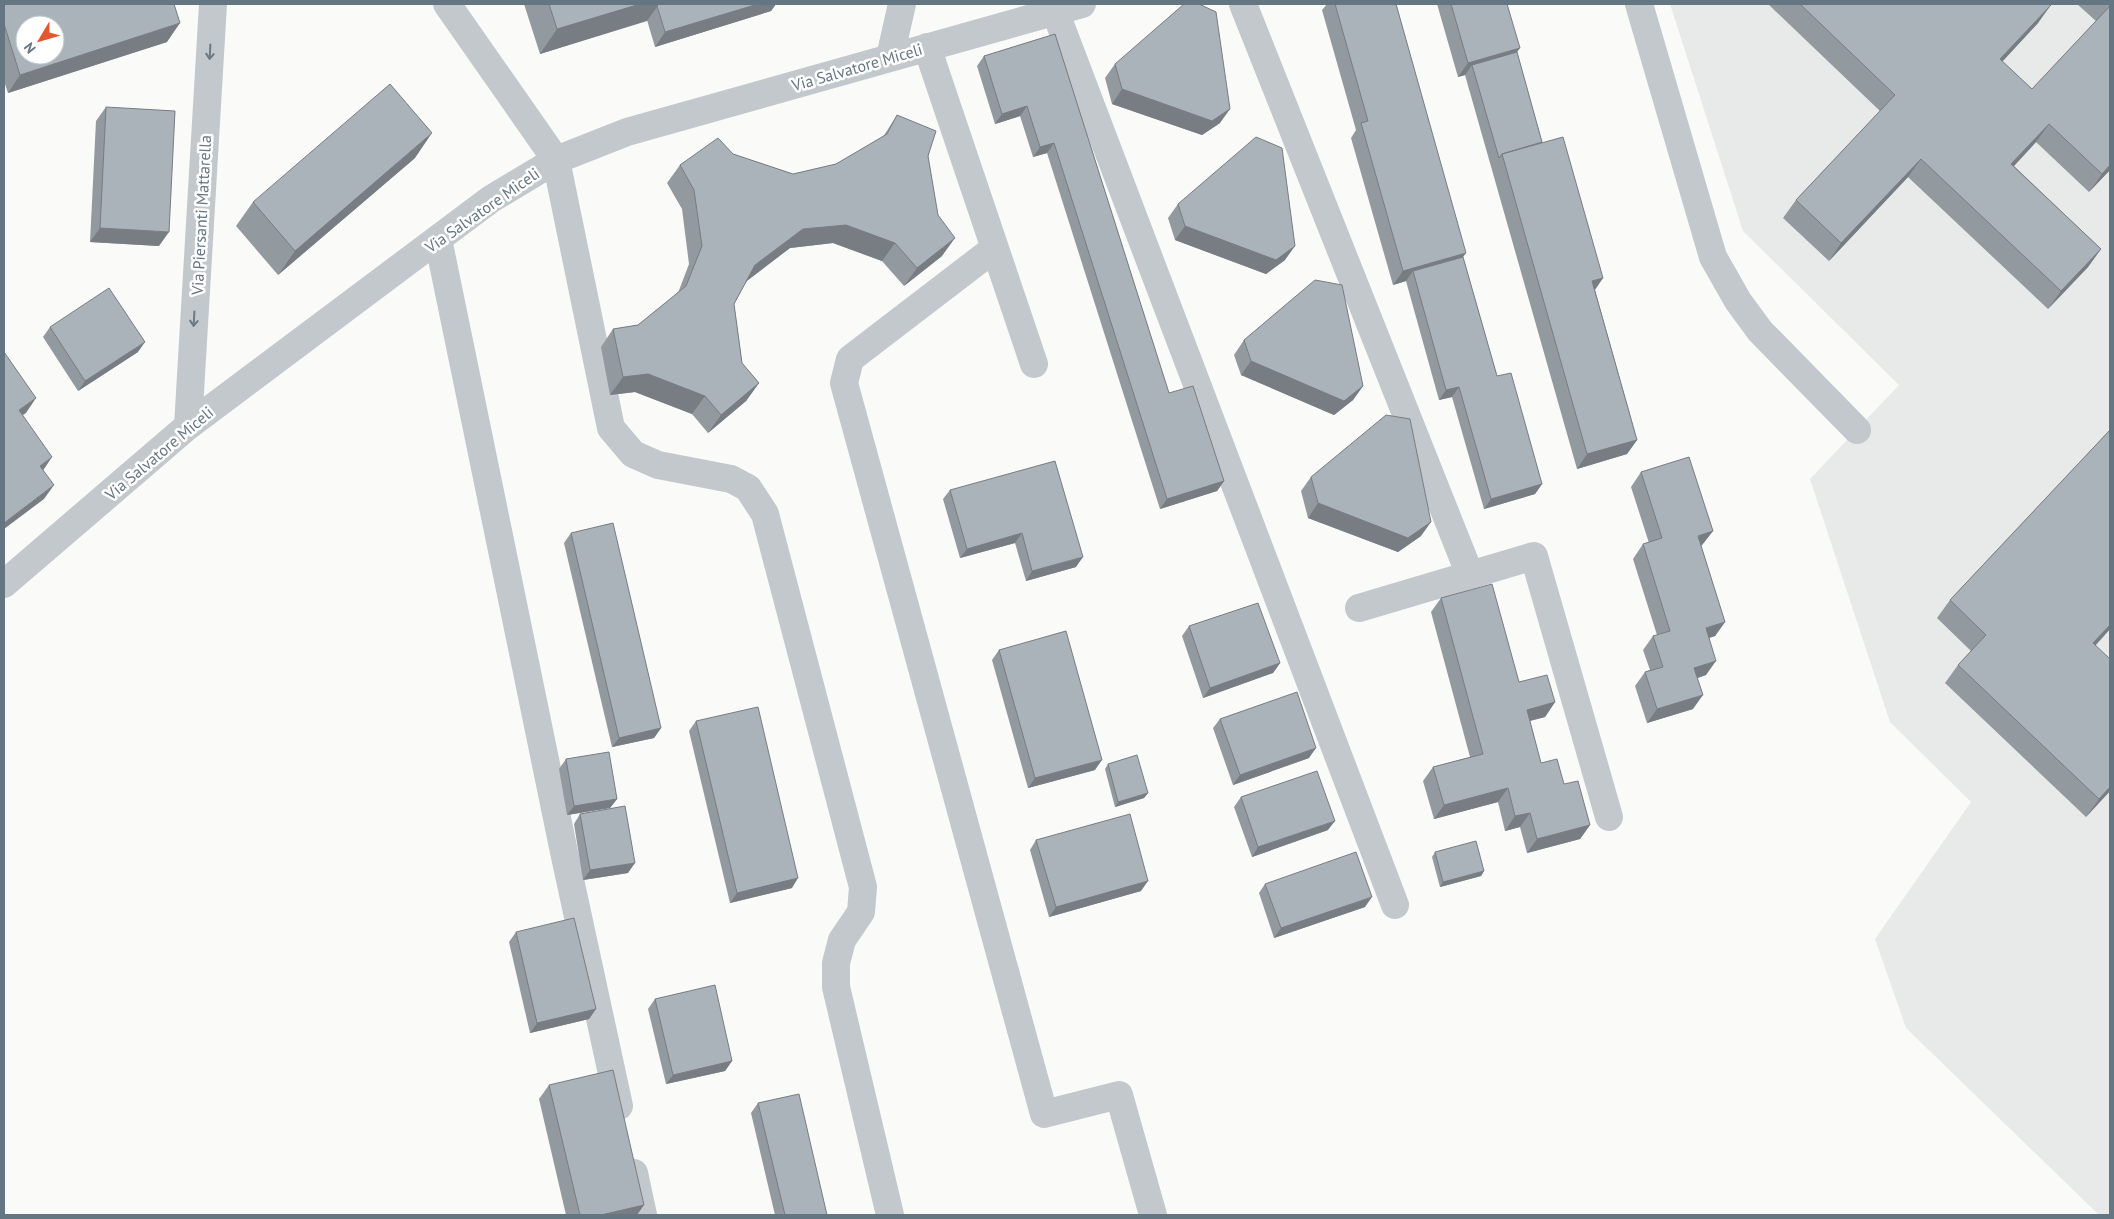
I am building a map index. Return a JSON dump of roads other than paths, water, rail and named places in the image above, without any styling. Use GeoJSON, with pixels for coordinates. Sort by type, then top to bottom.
{"type":"FeatureCollection","features":[{"type":"Feature","properties":{"kind":"street","name":"Via Piersanti Mattarella"},"geometry":{"type":"LineString","coordinates":[[188,426],[213,4]]}},
{"type":"Feature","properties":{"kind":"street"},"geometry":{"type":"LineString","coordinates":[[447,4],[556,160],[611,428],[633,454],[658,465],[731,479],[748,488],[765,514],[863,887],[862,912],[842,940],[836,963],[836,987],[890,1215]]}},
{"type":"Feature","properties":{"kind":"street"},"geometry":{"type":"LineString","coordinates":[[890,57],[902,4]]}},
{"type":"Feature","properties":{"kind":"street","name":"Via Salvatore Miceli"},"geometry":{"type":"LineString","coordinates":[[4,584],[188,426],[491,199],[556,160],[627,132],[1082,4]]}},
{"type":"Feature","properties":{"kind":"street"},"geometry":{"type":"LineString","coordinates":[[1243,4],[1470,575]]}},
{"type":"Feature","properties":{"kind":"street"},"geometry":{"type":"LineString","coordinates":[[1639,4],[1713,257],[1738,301],[1760,331],[1857,430]]}},
{"type":"Feature","properties":{"kind":"street"},"geometry":{"type":"LineString","coordinates":[[1054,11],[1394,906]]}},
{"type":"Feature","properties":{"kind":"street"},"geometry":{"type":"LineString","coordinates":[[927,47],[1034,364]]}},
{"type":"Feature","properties":{"kind":"street"},"geometry":{"type":"LineString","coordinates":[[438,239],[564,852],[643,1215]]}},
{"type":"Feature","properties":{"kind":"street"},"geometry":{"type":"LineString","coordinates":[[995,248],[850,359],[844,383],[1044,1114],[1119,1095],[1152,1215]]}},
{"type":"Feature","properties":{"kind":"street"},"geometry":{"type":"LineString","coordinates":[[1358,608],[1534,556],[1609,817]]}}]}
